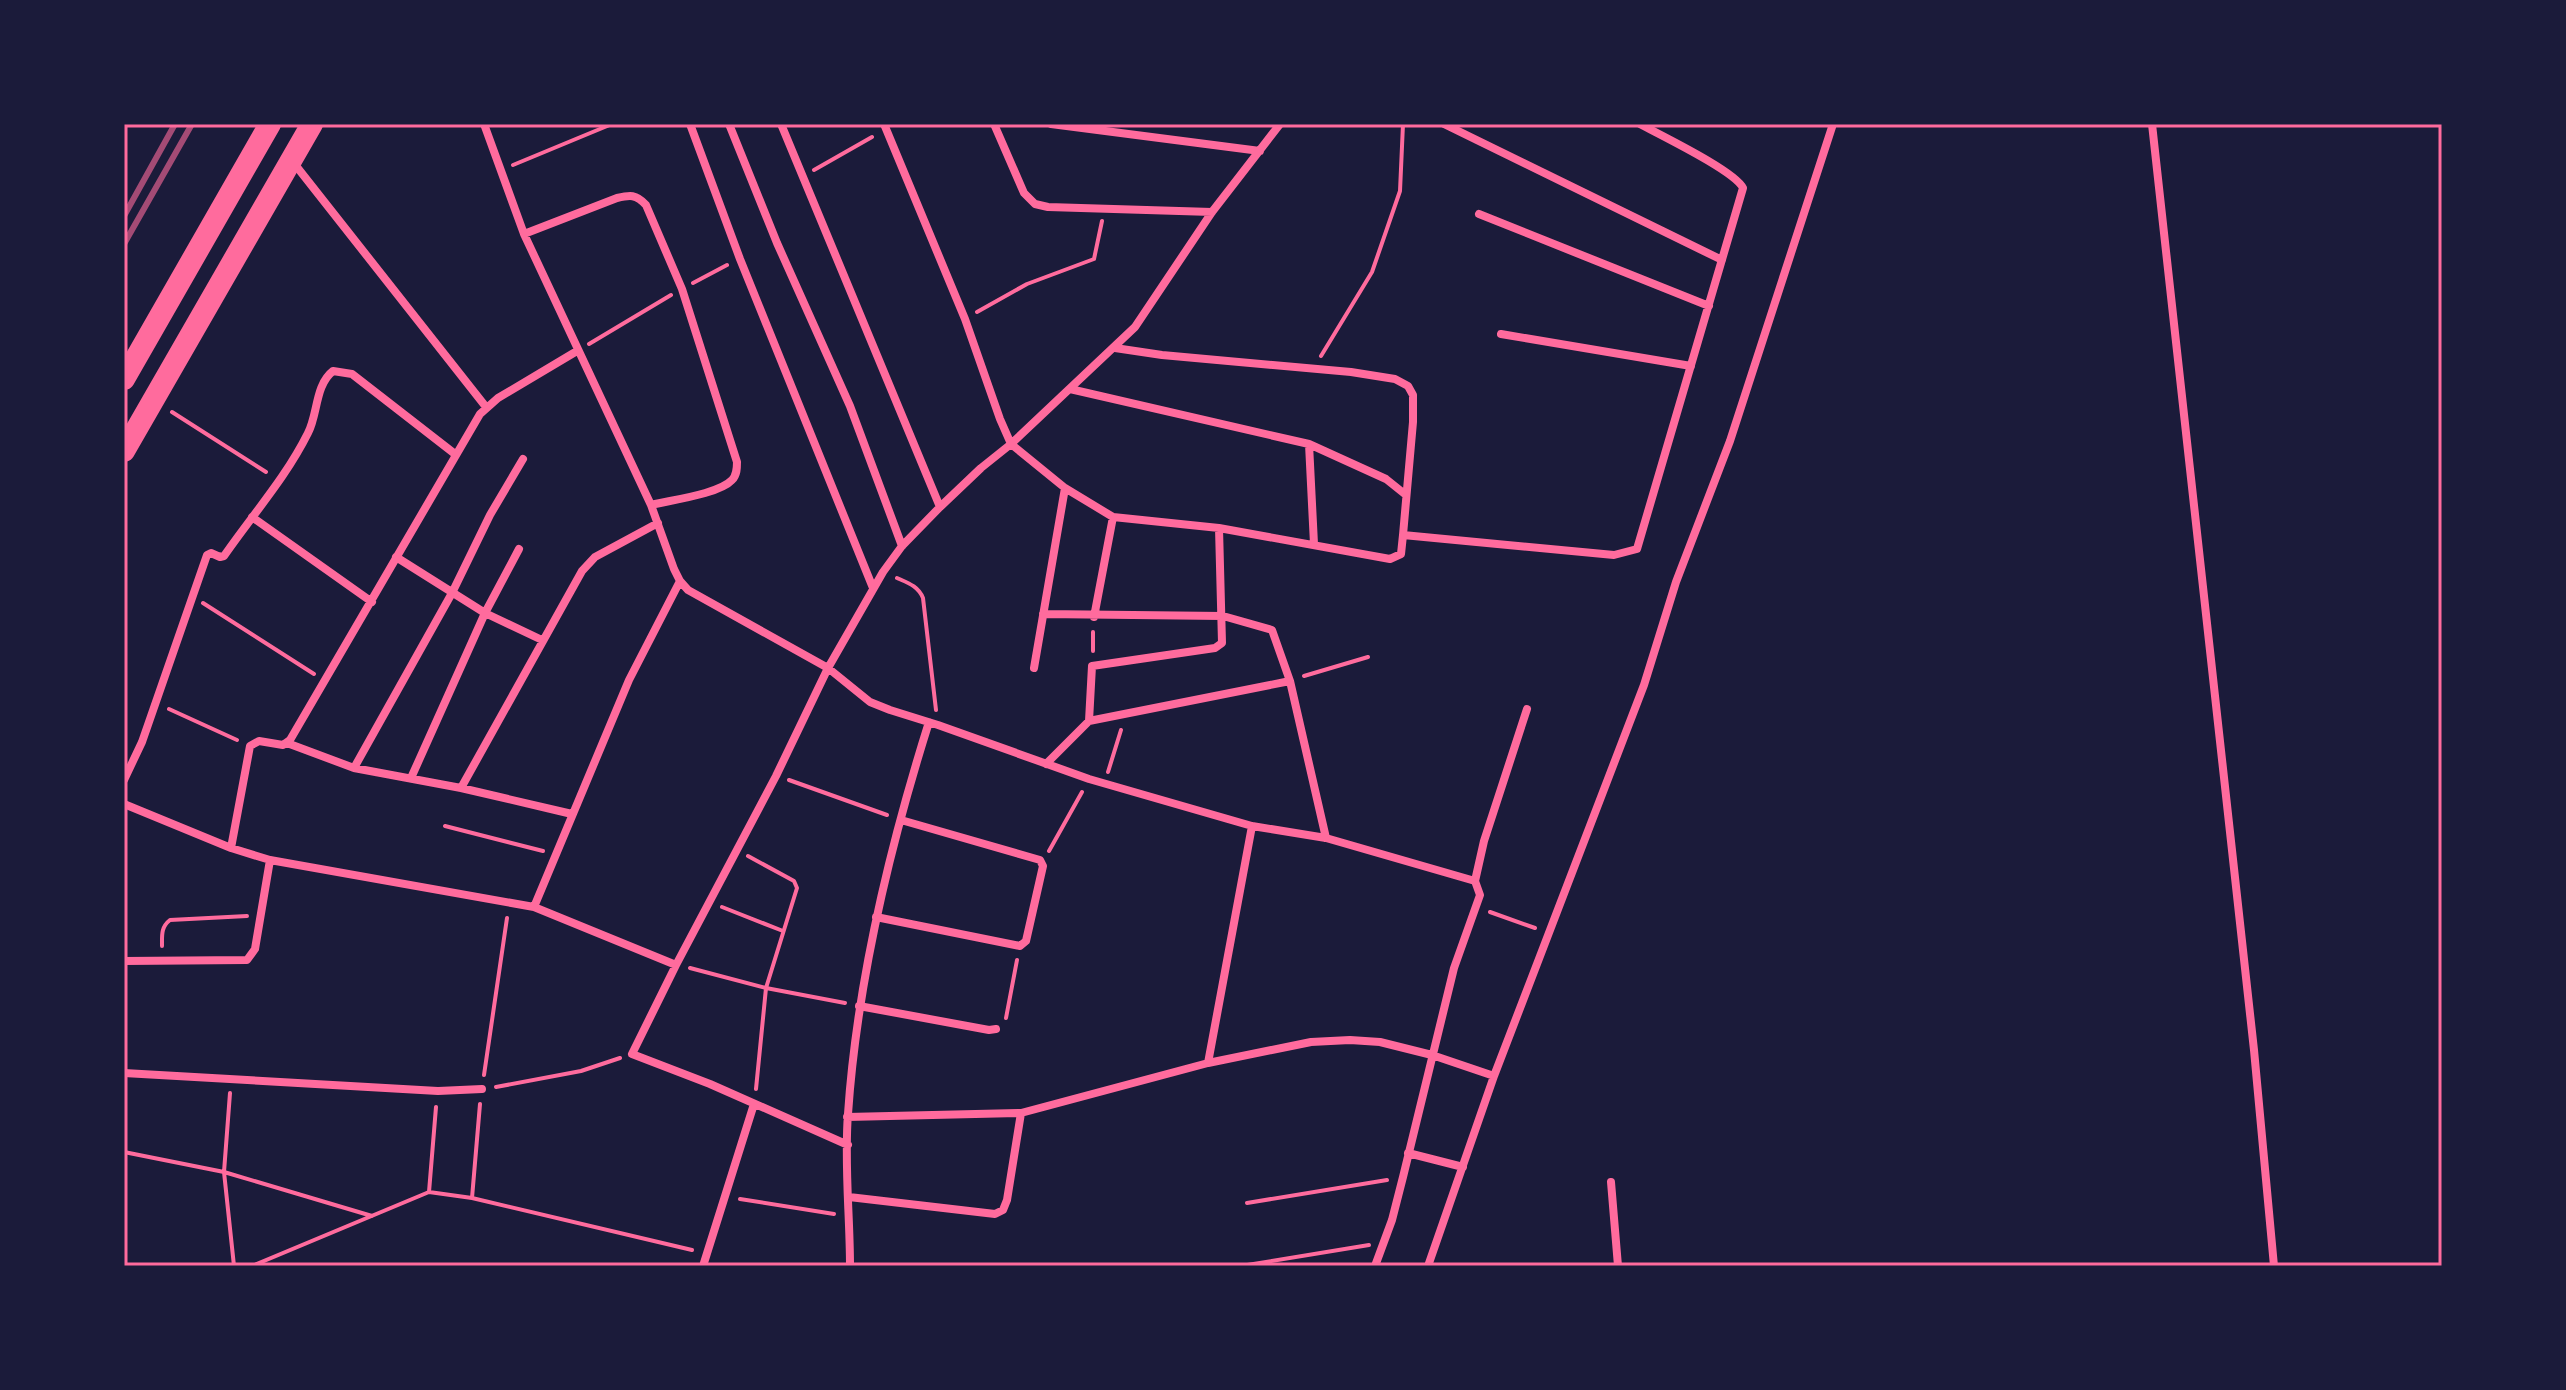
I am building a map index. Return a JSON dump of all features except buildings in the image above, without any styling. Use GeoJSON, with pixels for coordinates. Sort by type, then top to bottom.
{"type":"FeatureCollection","features":[{"type":"Feature","properties":{"kind":"highway"},"geometry":{"type":"LineString","coordinates":[[124,379],[270,124]]}},
{"type":"Feature","properties":{"kind":"highway"},"geometry":{"type":"LineString","coordinates":[[124,451],[312,124]]}},
{"type":"Feature","properties":{"kind":"street"},"geometry":{"type":"LineString","coordinates":[[484,124],[524,234],[651,505],[680,581],[688,590],[828,668],[870,702],[1089,779],[1252,826],[1326,838],[1475,881]]}},
{"type":"Feature","properties":{"kind":"street"},"geometry":{"type":"LineString","coordinates":[[690,124],[740,259],[873,588]]}},
{"type":"Feature","properties":{"kind":"street"},"geometry":{"type":"LineString","coordinates":[[729,124],[777,243],[850,406],[902,546]]}},
{"type":"Feature","properties":{"kind":"street"},"geometry":{"type":"LineString","coordinates":[[781,124],[940,507]]}},
{"type":"Feature","properties":{"kind":"street"},"geometry":{"type":"LineString","coordinates":[[994,124],[1024,193],[1035,204],[1048,207],[1212,212]]}},
{"type":"Feature","properties":{"kind":"street"},"geometry":{"type":"LineString","coordinates":[[1051,124],[1260,151]]}},
{"type":"Feature","properties":{"kind":"street"},"geometry":{"type":"LineString","coordinates":[[848,1145],[710,1084],[632,1054],[776,776],[828,668],[883,572],[902,546],[940,507],[1115,348],[1150,307],[1212,212],[1280,124]]}},
{"type":"Feature","properties":{"kind":"street"},"geometry":{"type":"LineString","coordinates":[[1444,124],[1722,260]]}},
{"type":"Feature","properties":{"kind":"street"},"geometry":{"type":"LineString","coordinates":[[1403,535],[1614,555],[1637,549],[1743,192],[1740,181],[1640,124]]}},
{"type":"Feature","properties":{"kind":"street"},"geometry":{"type":"LineString","coordinates":[[1428,1266],[1494,1076],[1644,685],[1676,582],[1730,441],[1833,124]]}},
{"type":"Feature","properties":{"kind":"street"},"geometry":{"type":"LineString","coordinates":[[2152,124],[2254,1050],[2274,1266]]}},
{"type":"Feature","properties":{"kind":"street"},"geometry":{"type":"LineString","coordinates":[[885,127],[965,319],[1011,444],[1065,488],[1113,517],[1219,528],[1390,559],[1401,554],[1413,422],[1413,395],[1408,386],[1395,379],[1314,368],[1115,348]]}},
{"type":"Feature","properties":{"kind":"street"},"geometry":{"type":"LineString","coordinates":[[292,160],[486,407]]}},
{"type":"Feature","properties":{"kind":"street"},"geometry":{"type":"LineString","coordinates":[[524,234],[617,198],[631,195],[646,205],[682,289],[737,462],[737,472],[732,481],[716,489],[651,505]]}},
{"type":"Feature","properties":{"kind":"street"},"geometry":{"type":"LineString","coordinates":[[1479,214],[1709,306]]}},
{"type":"Feature","properties":{"kind":"street"},"geometry":{"type":"LineString","coordinates":[[1501,334],[1691,366]]}},
{"type":"Feature","properties":{"kind":"street"},"geometry":{"type":"LineString","coordinates":[[287,743],[372,602],[455,454],[486,407],[577,351]]}},
{"type":"Feature","properties":{"kind":"street"},"geometry":{"type":"LineString","coordinates":[[124,780],[142,742],[207,555],[224,556],[281,481],[309,432],[325,377],[341,370],[352,374],[455,454]]}},
{"type":"Feature","properties":{"kind":"street"},"geometry":{"type":"LineString","coordinates":[[1070,389],[1309,444],[1386,479],[1406,495]]}},
{"type":"Feature","properties":{"kind":"street"},"geometry":{"type":"LineString","coordinates":[[1309,444],[1314,544]]}},
{"type":"Feature","properties":{"kind":"street"},"geometry":{"type":"LineString","coordinates":[[354,768],[523,459]]}},
{"type":"Feature","properties":{"kind":"street"},"geometry":{"type":"LineString","coordinates":[[1034,668],[1065,488]]}},
{"type":"Feature","properties":{"kind":"street"},"geometry":{"type":"LineString","coordinates":[[252,517],[372,602]]}},
{"type":"Feature","properties":{"kind":"street"},"geometry":{"type":"LineString","coordinates":[[1094,617],[1113,517]]}},
{"type":"Feature","properties":{"kind":"street"},"geometry":{"type":"LineString","coordinates":[[461,788],[582,571],[595,557],[658,523]]}},
{"type":"Feature","properties":{"kind":"street"},"geometry":{"type":"LineString","coordinates":[[1089,721],[1092,666],[1215,648],[1222,643],[1219,528]]}},
{"type":"Feature","properties":{"kind":"street"},"geometry":{"type":"LineString","coordinates":[[411,778],[485,613],[519,549]]}},
{"type":"Feature","properties":{"kind":"street"},"geometry":{"type":"LineString","coordinates":[[396,557],[485,613],[542,640]]}},
{"type":"Feature","properties":{"kind":"street"},"geometry":{"type":"LineString","coordinates":[[534,907],[629,680],[680,581]]}},
{"type":"Feature","properties":{"kind":"street"},"geometry":{"type":"LineString","coordinates":[[1043,614],[1094,617],[1223,616],[1272,630],[1290,681],[1326,838]]}},
{"type":"Feature","properties":{"kind":"street"},"geometry":{"type":"LineString","coordinates":[[1046,764],[1089,721],[1290,681]]}},
{"type":"Feature","properties":{"kind":"street"},"geometry":{"type":"LineString","coordinates":[[1375,1266],[1403,1177],[1454,968],[1477,908],[1480,895],[1475,881],[1484,841],[1527,709]]}},
{"type":"Feature","properties":{"kind":"street"},"geometry":{"type":"LineString","coordinates":[[850,1266],[847,1117],[859,1006],[876,917],[911,777],[933,723]]}},
{"type":"Feature","properties":{"kind":"street"},"geometry":{"type":"LineString","coordinates":[[231,848],[250,746],[259,741],[281,745],[287,743],[354,768],[461,788],[572,814]]}},
{"type":"Feature","properties":{"kind":"street"},"geometry":{"type":"LineString","coordinates":[[124,804],[231,848],[270,860],[534,907],[676,965]]}},
{"type":"Feature","properties":{"kind":"street"},"geometry":{"type":"LineString","coordinates":[[876,917],[1020,946],[1026,941],[1042,863],[1037,858],[901,820]]}},
{"type":"Feature","properties":{"kind":"street"},"geometry":{"type":"LineString","coordinates":[[1208,1063],[1252,826]]}},
{"type":"Feature","properties":{"kind":"street"},"geometry":{"type":"LineString","coordinates":[[124,961],[247,960],[255,949],[270,860]]}},
{"type":"Feature","properties":{"kind":"street"},"geometry":{"type":"LineString","coordinates":[[859,1006],[996,1029]]}},
{"type":"Feature","properties":{"kind":"street"},"geometry":{"type":"LineString","coordinates":[[847,1117],[1021,1113],[1208,1063],[1311,1042],[1380,1042],[1432,1055],[1494,1076]]}},
{"type":"Feature","properties":{"kind":"street"},"geometry":{"type":"LineString","coordinates":[[124,1073],[438,1091],[482,1089]]}},
{"type":"Feature","properties":{"kind":"street"},"geometry":{"type":"LineString","coordinates":[[703,1266],[754,1104]]}},
{"type":"Feature","properties":{"kind":"street"},"geometry":{"type":"LineString","coordinates":[[849,1197],[995,1214],[1003,1210],[1007,1200],[1021,1113]]}},
{"type":"Feature","properties":{"kind":"street"},"geometry":{"type":"LineString","coordinates":[[1408,1153],[1463,1167]]}},
{"type":"Feature","properties":{"kind":"street"},"geometry":{"type":"LineString","coordinates":[[1611,1182],[1618,1266]]}},
{"type":"Feature","properties":{"kind":"path"},"geometry":{"type":"LineString","coordinates":[[500,170],[612,124]]}},
{"type":"Feature","properties":{"kind":"path"},"geometry":{"type":"LineString","coordinates":[[1314,368],[1372,272],[1400,191],[1403,124]]}},
{"type":"Feature","properties":{"kind":"path"},"geometry":{"type":"LineString","coordinates":[[802,178],[885,127]]}},
{"type":"Feature","properties":{"kind":"path"},"geometry":{"type":"LineString","coordinates":[[965,319],[1027,284],[1094,259],[1104,208]]}},
{"type":"Feature","properties":{"kind":"path"},"geometry":{"type":"LineString","coordinates":[[577,351],[740,259]]}},
{"type":"Feature","properties":{"kind":"path"},"geometry":{"type":"LineString","coordinates":[[153,400],[281,481]]}},
{"type":"Feature","properties":{"kind":"path"},"geometry":{"type":"LineString","coordinates":[[883,572],[914,586],[923,598],[933,723]]}},
{"type":"Feature","properties":{"kind":"path"},"geometry":{"type":"LineString","coordinates":[[191,595],[326,681]]}},
{"type":"Feature","properties":{"kind":"path"},"geometry":{"type":"LineString","coordinates":[[1092,666],[1094,617]]}},
{"type":"Feature","properties":{"kind":"path"},"geometry":{"type":"LineString","coordinates":[[1290,681],[1368,657]]}},
{"type":"Feature","properties":{"kind":"path"},"geometry":{"type":"LineString","coordinates":[[156,703],[250,746]]}},
{"type":"Feature","properties":{"kind":"path"},"geometry":{"type":"LineString","coordinates":[[1105,783],[1127,713]]}},
{"type":"Feature","properties":{"kind":"path"},"geometry":{"type":"LineString","coordinates":[[776,776],[901,820]]}},
{"type":"Feature","properties":{"kind":"path"},"geometry":{"type":"LineString","coordinates":[[1042,863],[1089,779]]}},
{"type":"Feature","properties":{"kind":"path"},"geometry":{"type":"LineString","coordinates":[[445,826],[556,854]]}},
{"type":"Feature","properties":{"kind":"path"},"geometry":{"type":"LineString","coordinates":[[737,850],[794,881],[797,893],[766,988],[754,1104]]}},
{"type":"Feature","properties":{"kind":"path"},"geometry":{"type":"LineString","coordinates":[[709,902],[783,931]]}},
{"type":"Feature","properties":{"kind":"path"},"geometry":{"type":"LineString","coordinates":[[472,1198],[482,1089],[509,904]]}},
{"type":"Feature","properties":{"kind":"path"},"geometry":{"type":"LineString","coordinates":[[1477,908],[1550,933]]}},
{"type":"Feature","properties":{"kind":"path"},"geometry":{"type":"LineString","coordinates":[[162,959],[162,931],[164,924],[170,920],[262,915]]}},
{"type":"Feature","properties":{"kind":"path"},"geometry":{"type":"LineString","coordinates":[[996,1029],[1006,1022],[1020,946]]}},
{"type":"Feature","properties":{"kind":"path"},"geometry":{"type":"LineString","coordinates":[[676,965],[766,988],[859,1006]]}},
{"type":"Feature","properties":{"kind":"path"},"geometry":{"type":"LineString","coordinates":[[482,1089],[581,1071],[632,1054]]}},
{"type":"Feature","properties":{"kind":"path"},"geometry":{"type":"LineString","coordinates":[[231,1079],[224,1172],[234,1266]]}},
{"type":"Feature","properties":{"kind":"path"},"geometry":{"type":"LineString","coordinates":[[429,1192],[438,1091]]}},
{"type":"Feature","properties":{"kind":"path"},"geometry":{"type":"LineString","coordinates":[[124,1152],[224,1172],[372,1216]]}},
{"type":"Feature","properties":{"kind":"path"},"geometry":{"type":"LineString","coordinates":[[1247,1203],[1403,1177]]}},
{"type":"Feature","properties":{"kind":"path"},"geometry":{"type":"LineString","coordinates":[[252,1266],[429,1192],[472,1198],[707,1254]]}},
{"type":"Feature","properties":{"kind":"path"},"geometry":{"type":"LineString","coordinates":[[726,1196],[850,1217]]}},
{"type":"Feature","properties":{"kind":"path"},"geometry":{"type":"LineString","coordinates":[[1241,1266],[1383,1243]]}},
{"type":"Feature","properties":{"kind":"railway"},"geometry":{"type":"LineString","coordinates":[[124,216],[175,124]]}},
{"type":"Feature","properties":{"kind":"railway"},"geometry":{"type":"LineString","coordinates":[[124,244],[192,124]]}}]}
